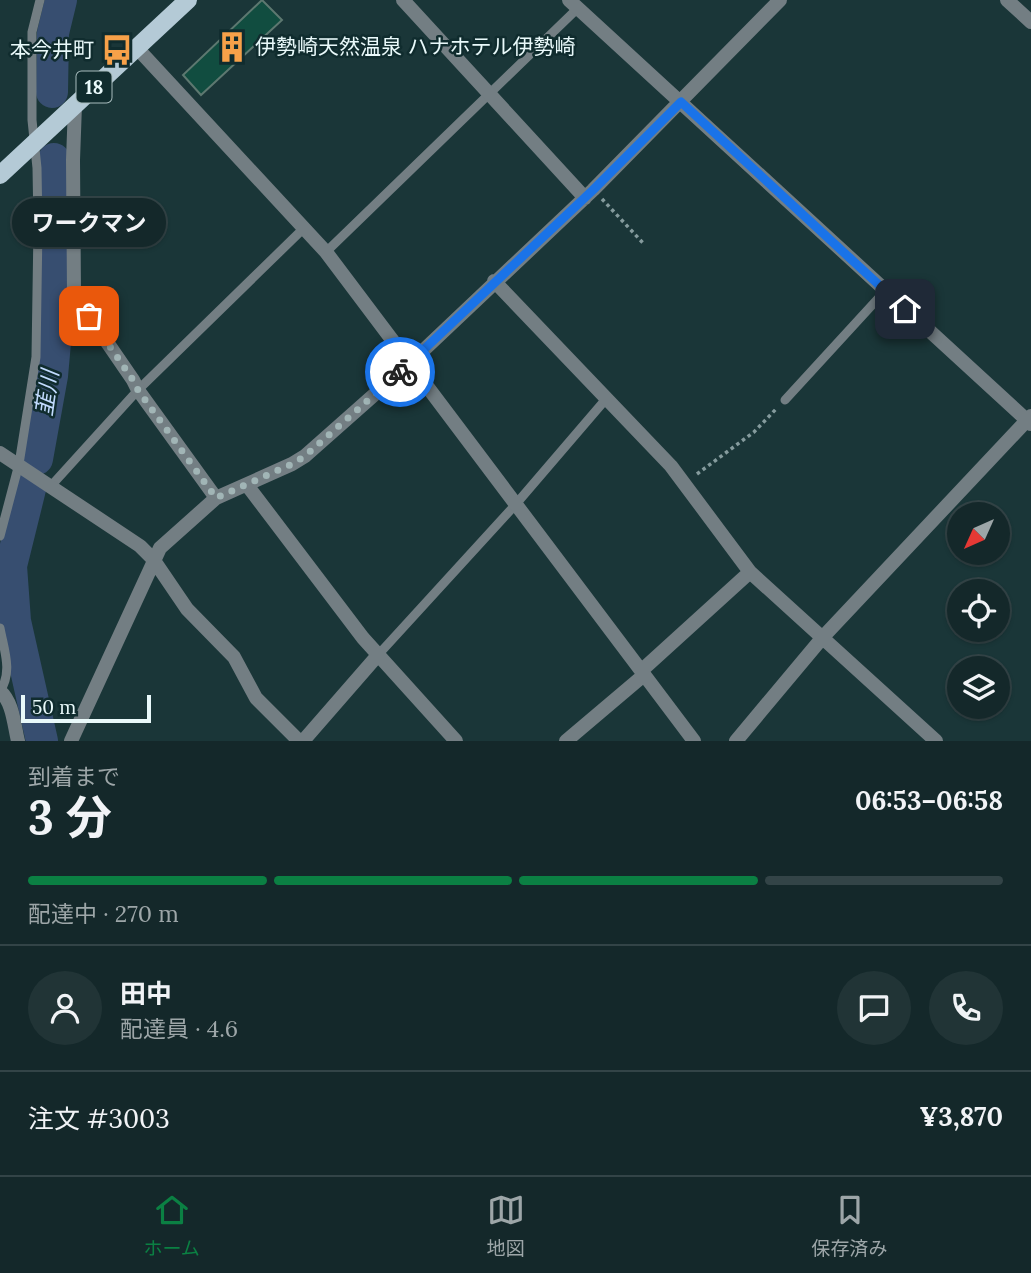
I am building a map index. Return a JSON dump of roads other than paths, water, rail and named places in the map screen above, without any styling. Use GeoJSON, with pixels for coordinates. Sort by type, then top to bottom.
{"type":"FeatureCollection","features":[{"type":"Feature","properties":{"kind":"main road","name":"18"},"geometry":{"type":"LineString","coordinates":[[0,175],[188,0]]}},
{"type":"Feature","properties":{"kind":"street"},"geometry":{"type":"LineString","coordinates":[[403,0],[489,93],[589,194]]}},
{"type":"Feature","properties":{"kind":"street"},"geometry":{"type":"LineString","coordinates":[[71,741],[160,548],[216,498],[305,456],[410,363],[589,194],[780,0]]}},
{"type":"Feature","properties":{"kind":"street"},"geometry":{"type":"LineString","coordinates":[[1007,0],[1031,22]]}},
{"type":"Feature","properties":{"kind":"street"},"geometry":{"type":"LineString","coordinates":[[573,4],[885,291],[1030,420],[823,637],[736,741]]}},
{"type":"Feature","properties":{"kind":"street"},"geometry":{"type":"LineString","coordinates":[[137,48],[326,252],[694,741]]}},
{"type":"Feature","properties":{"kind":"street"},"geometry":{"type":"LineString","coordinates":[[75,105],[72,160],[74,294],[138,390],[216,498]]}},
{"type":"Feature","properties":{"kind":"street"},"geometry":{"type":"LineString","coordinates":[[494,281],[671,466],[750,572],[936,741]]}},
{"type":"Feature","properties":{"kind":"street"},"geometry":{"type":"LineString","coordinates":[[0,453],[140,546],[153,559],[187,609],[234,657],[256,698],[301,741],[378,654]]}},
{"type":"Feature","properties":{"kind":"street"},"geometry":{"type":"LineString","coordinates":[[247,485],[355,627],[456,741]]}},
{"type":"Feature","properties":{"kind":"street"},"geometry":{"type":"LineString","coordinates":[[566,741],[750,572]]}},
{"type":"Feature","properties":{"kind":"street"},"geometry":{"type":"LineString","coordinates":[[0,691],[6,696],[18,741]]}},
{"type":"Feature","properties":{"kind":"lane"},"geometry":{"type":"LineString","coordinates":[[0,536],[19,464],[36,357],[38,227],[32,32],[40,0]]}},
{"type":"Feature","properties":{"kind":"lane"},"geometry":{"type":"LineString","coordinates":[[326,252],[489,93],[573,4]]}},
{"type":"Feature","properties":{"kind":"lane"},"geometry":{"type":"LineString","coordinates":[[50,487],[138,390],[304,228]]}},
{"type":"Feature","properties":{"kind":"lane"},"geometry":{"type":"LineString","coordinates":[[785,400],[885,291]]}},
{"type":"Feature","properties":{"kind":"lane"},"geometry":{"type":"LineString","coordinates":[[378,654],[516,504],[606,399]]}},
{"type":"Feature","properties":{"kind":"lane"},"geometry":{"type":"LineString","coordinates":[[0,628],[8,673],[0,691]]}},
{"type":"Feature","properties":{"kind":"waterway","name":"韮川"},"geometry":{"type":"LineString","coordinates":[[52,92],[53,33],[61,0]]}},
{"type":"Feature","properties":{"kind":"waterway","name":"韮川"},"geometry":{"type":"LineString","coordinates":[[37,459],[52,376],[56,331],[54,159]]}},
{"type":"Feature","properties":{"kind":"waterway","name":"韮川"},"geometry":{"type":"LineString","coordinates":[[31,485],[11,566],[15,621],[42,741]]}},
{"type":"Feature","properties":{"kind":"place","name":"伊勢崎天然温泉 ハナホテル伊勢崎"},"geometry":{"type":"Point","coordinates":[232,47]}},
{"type":"Feature","properties":{"kind":"place","name":"本今井町"},"geometry":{"type":"Point","coordinates":[117,50]}},
{"type":"Feature","properties":{"kind":"place","name":"ワークマン"},"geometry":{"type":"Point","coordinates":[89,316]}}]}
